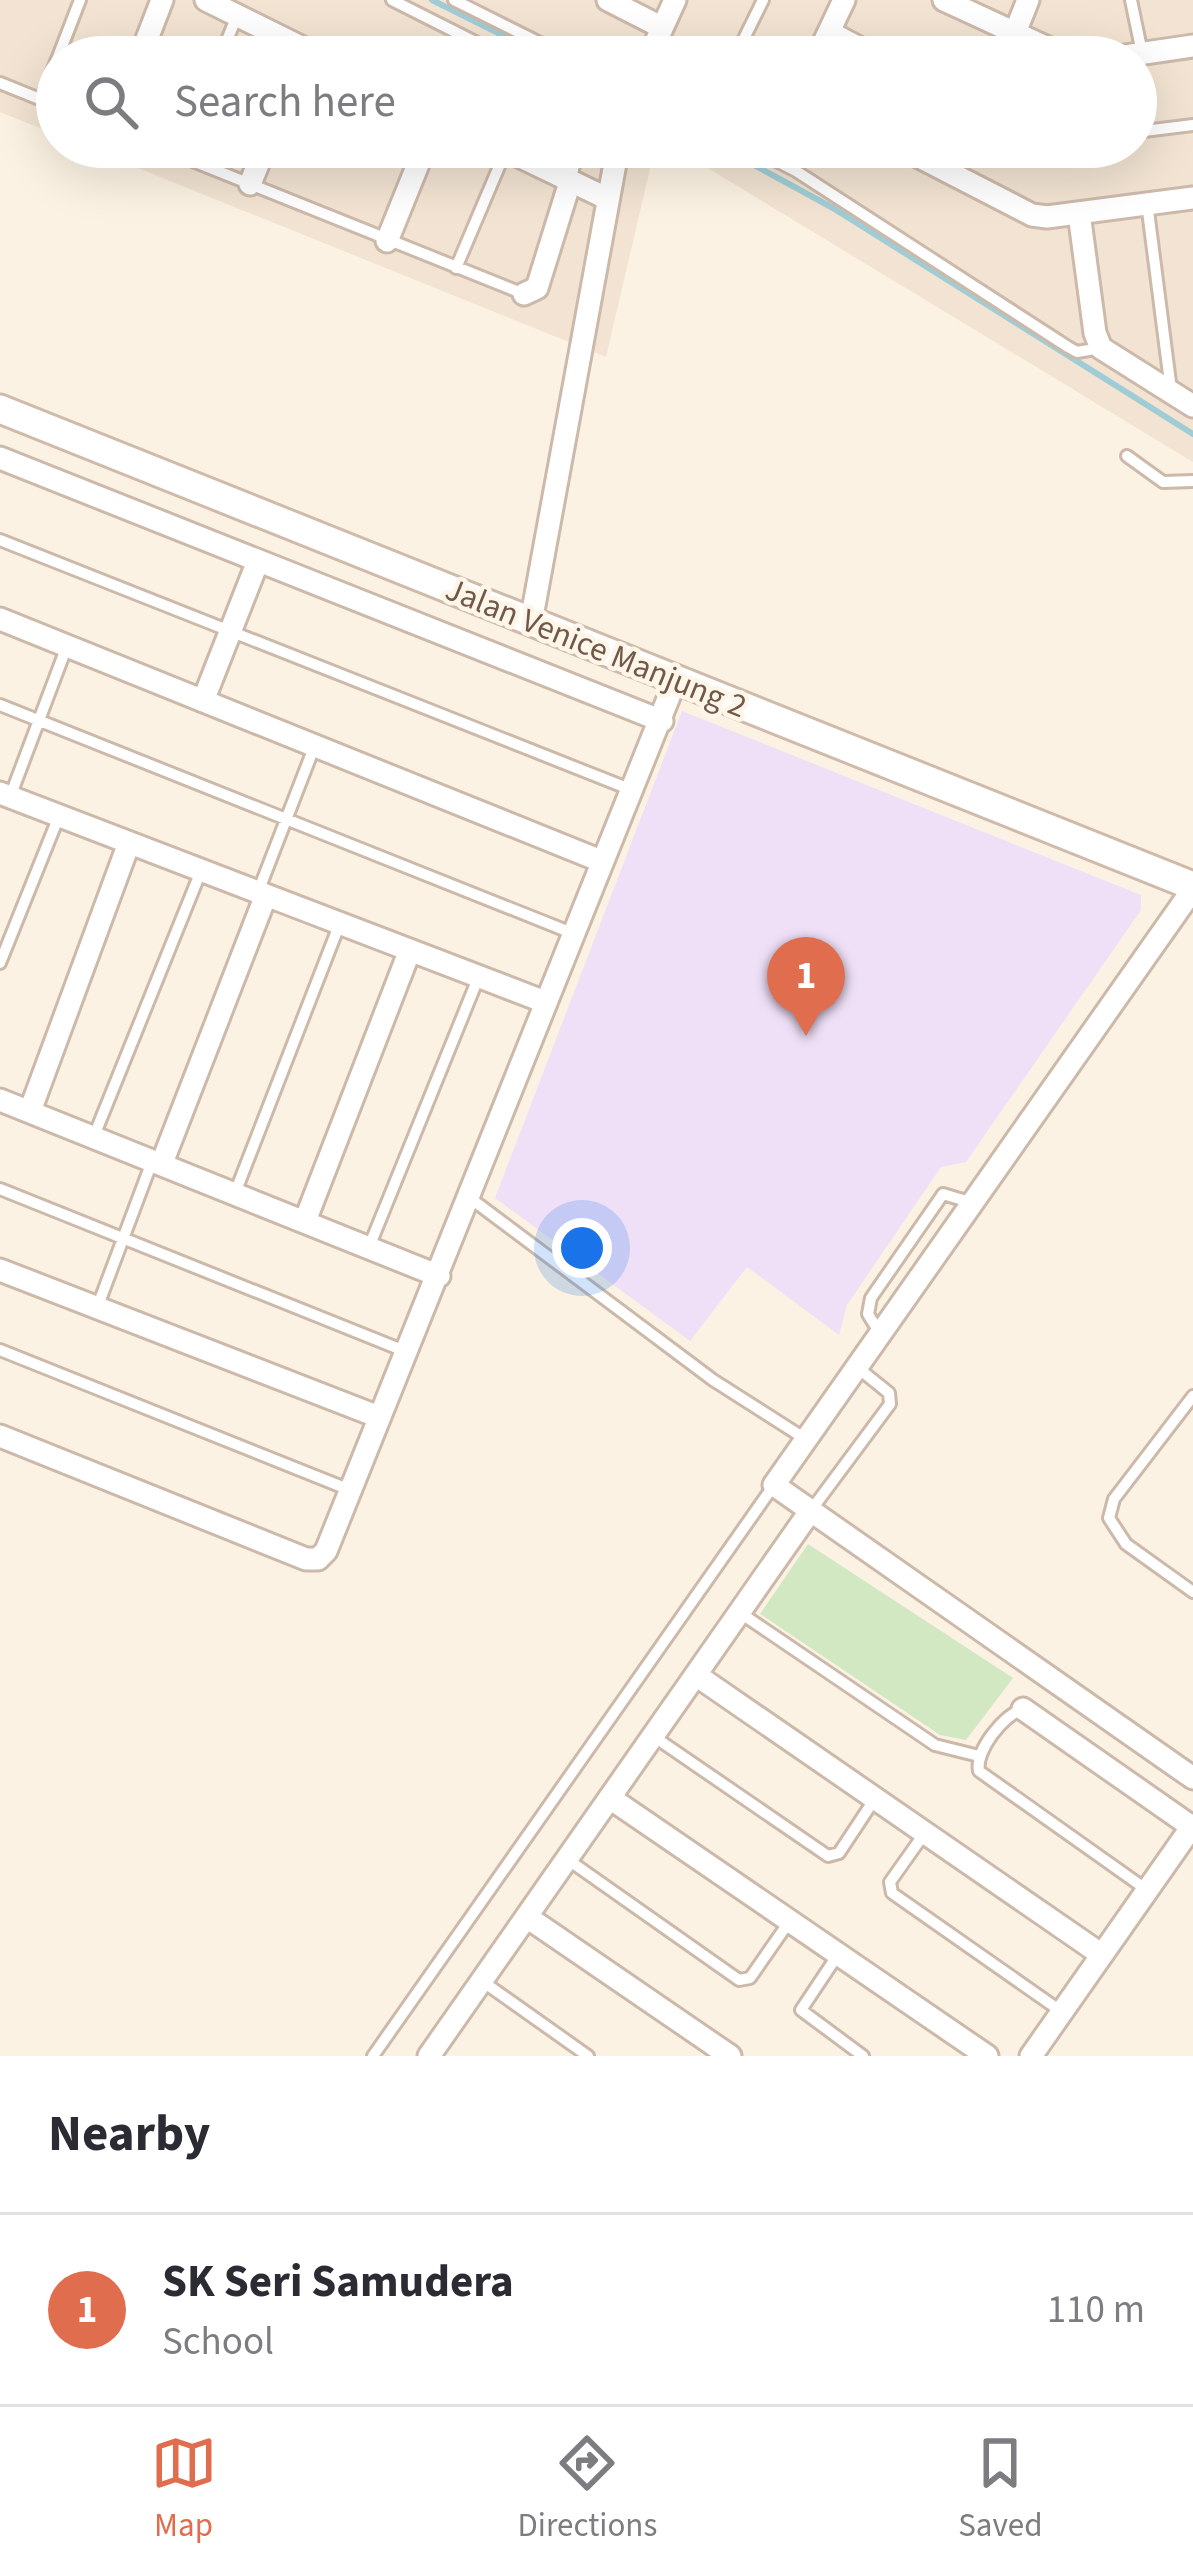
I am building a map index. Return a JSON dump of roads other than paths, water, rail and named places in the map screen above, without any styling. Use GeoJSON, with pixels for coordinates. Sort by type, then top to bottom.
{"type":"FeatureCollection","features":[{"type":"Feature","properties":{"kind":"street"},"geometry":{"type":"LineString","coordinates":[[148,36],[162,0]]}},
{"type":"Feature","properties":{"kind":"street"},"geometry":{"type":"LineString","coordinates":[[206,0],[276,36]]}},
{"type":"Feature","properties":{"kind":"street"},"geometry":{"type":"LineString","coordinates":[[608,0],[661,27]]}},
{"type":"Feature","properties":{"kind":"street"},"geometry":{"type":"LineString","coordinates":[[657,36],[675,0]]}},
{"type":"Feature","properties":{"kind":"street"},"geometry":{"type":"LineString","coordinates":[[827,36],[844,0]]}},
{"type":"Feature","properties":{"kind":"street"},"geometry":{"type":"LineString","coordinates":[[944,0],[1014,35],[1028,0]]}},
{"type":"Feature","properties":{"kind":"street"},"geometry":{"type":"LineString","coordinates":[[1157,51],[1193,46]]}},
{"type":"Feature","properties":{"kind":"street"},"geometry":{"type":"LineString","coordinates":[[250,184],[256,168]]}},
{"type":"Feature","properties":{"kind":"street"},"geometry":{"type":"LineString","coordinates":[[387,241],[417,168]]}},
{"type":"Feature","properties":{"kind":"street"},"geometry":{"type":"LineString","coordinates":[[542,168],[606,198]]}},
{"type":"Feature","properties":{"kind":"street"},"geometry":{"type":"LineString","coordinates":[[531,622],[613,168]]}},
{"type":"Feature","properties":{"kind":"street"},"geometry":{"type":"LineString","coordinates":[[941,168],[1032,215],[1193,198]]}},
{"type":"Feature","properties":{"kind":"street"},"geometry":{"type":"LineString","coordinates":[[524,294],[537,288],[570,182]]}},
{"type":"Feature","properties":{"kind":"street"},"geometry":{"type":"LineString","coordinates":[[1079,213],[1101,348],[1193,406]]}},
{"type":"Feature","properties":{"kind":"street","name":"Jalan Venice Manjung 2"},"geometry":{"type":"LineString","coordinates":[[0,409],[1193,887]]}},
{"type":"Feature","properties":{"kind":"street"},"geometry":{"type":"LineString","coordinates":[[0,458],[662,721]]}},
{"type":"Feature","properties":{"kind":"street"},"geometry":{"type":"LineString","coordinates":[[203,700],[258,561]]}},
{"type":"Feature","properties":{"kind":"street"},"geometry":{"type":"LineString","coordinates":[[0,619],[601,860]]}},
{"type":"Feature","properties":{"kind":"street"},"geometry":{"type":"LineString","coordinates":[[0,1436],[306,1559],[318,1559],[326,1550],[439,1276],[676,679]]}},
{"type":"Feature","properties":{"kind":"street"},"geometry":{"type":"LineString","coordinates":[[5,795],[545,1002]]}},
{"type":"Feature","properties":{"kind":"street"},"geometry":{"type":"LineString","coordinates":[[30,1111],[128,843]]}},
{"type":"Feature","properties":{"kind":"street"},"geometry":{"type":"LineString","coordinates":[[1193,887],[774,1486],[1193,1778]]}},
{"type":"Feature","properties":{"kind":"street"},"geometry":{"type":"LineString","coordinates":[[158,1161],[262,894]]}},
{"type":"Feature","properties":{"kind":"street"},"geometry":{"type":"LineString","coordinates":[[305,1221],[410,950]]}},
{"type":"Feature","properties":{"kind":"street"},"geometry":{"type":"LineString","coordinates":[[0,1100],[439,1276]]}},
{"type":"Feature","properties":{"kind":"street"},"geometry":{"type":"LineString","coordinates":[[0,1270],[379,1417]]}},
{"type":"Feature","properties":{"kind":"street"},"geometry":{"type":"LineString","coordinates":[[458,2056],[434,2049],[811,1510]]}},
{"type":"Feature","properties":{"kind":"street"},"geometry":{"type":"LineString","coordinates":[[696,1675],[1102,1954]]}},
{"type":"Feature","properties":{"kind":"street"},"geometry":{"type":"LineString","coordinates":[[1023,1709],[1192,1826],[1031,2056]]}},
{"type":"Feature","properties":{"kind":"street"},"geometry":{"type":"LineString","coordinates":[[610,1798],[988,2056]]}},
{"type":"Feature","properties":{"kind":"street"},"geometry":{"type":"LineString","coordinates":[[527,1918],[701,2048],[730,2056]]}},
{"type":"Feature","properties":{"kind":"lane"},"geometry":{"type":"LineString","coordinates":[[66,36],[80,0]]}},
{"type":"Feature","properties":{"kind":"lane"},"geometry":{"type":"LineString","coordinates":[[392,0],[463,36]]}},
{"type":"Feature","properties":{"kind":"lane"},"geometry":{"type":"LineString","coordinates":[[454,0],[526,36]]}},
{"type":"Feature","properties":{"kind":"lane"},"geometry":{"type":"LineString","coordinates":[[745,36],[763,0]]}},
{"type":"Feature","properties":{"kind":"lane"},"geometry":{"type":"LineString","coordinates":[[1131,0],[1138,36]]}},
{"type":"Feature","properties":{"kind":"lane"},"geometry":{"type":"LineString","coordinates":[[228,36],[237,15]]}},
{"type":"Feature","properties":{"kind":"lane"},"geometry":{"type":"LineString","coordinates":[[831,27],[848,36]]}},
{"type":"Feature","properties":{"kind":"lane"},"geometry":{"type":"LineString","coordinates":[[0,83],[36,98]]}},
{"type":"Feature","properties":{"kind":"lane"},"geometry":{"type":"LineString","coordinates":[[1157,130],[1193,125]]}},
{"type":"Feature","properties":{"kind":"lane"},"geometry":{"type":"LineString","coordinates":[[216,168],[524,294]]}},
{"type":"Feature","properties":{"kind":"lane"},"geometry":{"type":"LineString","coordinates":[[456,268],[495,168]]}},
{"type":"Feature","properties":{"kind":"lane"},"geometry":{"type":"LineString","coordinates":[[570,182],[573,168]]}},
{"type":"Feature","properties":{"kind":"lane"},"geometry":{"type":"LineString","coordinates":[[790,168],[1068,347],[1087,352],[1101,348]]}},
{"type":"Feature","properties":{"kind":"lane"},"geometry":{"type":"LineString","coordinates":[[1147,203],[1172,393]]}},
{"type":"Feature","properties":{"kind":"lane"},"geometry":{"type":"LineString","coordinates":[[1127,456],[1163,482],[1193,481]]}},
{"type":"Feature","properties":{"kind":"lane"},"geometry":{"type":"LineString","coordinates":[[0,539],[632,790]]}},
{"type":"Feature","properties":{"kind":"lane"},"geometry":{"type":"LineString","coordinates":[[5,795],[67,646]]}},
{"type":"Feature","properties":{"kind":"lane"},"geometry":{"type":"LineString","coordinates":[[0,705],[572,934]]}},
{"type":"Feature","properties":{"kind":"lane"},"geometry":{"type":"LineString","coordinates":[[262,894],[315,745]]}},
{"type":"Feature","properties":{"kind":"lane"},"geometry":{"type":"LineString","coordinates":[[0,963],[59,816]]}},
{"type":"Feature","properties":{"kind":"lane"},"geometry":{"type":"LineString","coordinates":[[94,1136],[201,871]]}},
{"type":"Feature","properties":{"kind":"lane"},"geometry":{"type":"LineString","coordinates":[[235,1192],[340,923]]}},
{"type":"Feature","properties":{"kind":"lane"},"geometry":{"type":"LineString","coordinates":[[369,1247],[479,976]]}},
{"type":"Feature","properties":{"kind":"lane"},"geometry":{"type":"LineString","coordinates":[[97,1308],[158,1161]]}},
{"type":"Feature","properties":{"kind":"lane"},"geometry":{"type":"LineString","coordinates":[[0,1189],[407,1352]]}},
{"type":"Feature","properties":{"kind":"lane"},"geometry":{"type":"LineString","coordinates":[[470,1198],[713,1380],[807,1440]]}},
{"type":"Feature","properties":{"kind":"lane"},"geometry":{"type":"LineString","coordinates":[[0,1350],[350,1490]]}},
{"type":"Feature","properties":{"kind":"lane"},"geometry":{"type":"LineString","coordinates":[[811,1510],[890,1404],[889,1393],[858,1368]]}},
{"type":"Feature","properties":{"kind":"lane"},"geometry":{"type":"LineString","coordinates":[[1191,1404],[1114,1499],[1109,1518],[1126,1544],[1193,1592]]}},
{"type":"Feature","properties":{"kind":"lane"},"geometry":{"type":"LineString","coordinates":[[374,2056],[774,1486]]}},
{"type":"Feature","properties":{"kind":"lane"},"geometry":{"type":"LineString","coordinates":[[739,1612],[934,1745],[979,1756]]}},
{"type":"Feature","properties":{"kind":"lane"},"geometry":{"type":"LineString","coordinates":[[1023,1709],[1011,1713],[979,1756],[979,1771],[1147,1890]]}},
{"type":"Feature","properties":{"kind":"lane"},"geometry":{"type":"LineString","coordinates":[[653,1736],[828,1856],[839,1853],[877,1797]]}},
{"type":"Feature","properties":{"kind":"lane"},"geometry":{"type":"LineString","coordinates":[[926,1831],[890,1882],[892,1893],[1061,2012]]}},
{"type":"Feature","properties":{"kind":"lane"},"geometry":{"type":"LineString","coordinates":[[568,1859],[740,1981],[751,1978],[790,1920]]}},
{"type":"Feature","properties":{"kind":"lane"},"geometry":{"type":"LineString","coordinates":[[839,1953],[801,2010],[863,2056]]}},
{"type":"Feature","properties":{"kind":"lane"},"geometry":{"type":"LineString","coordinates":[[482,1981],[588,2056]]}},
{"type":"Feature","properties":{"kind":"waterway"},"geometry":{"type":"LineString","coordinates":[[432,0],[504,36]]}},
{"type":"Feature","properties":{"kind":"waterway"},"geometry":{"type":"LineString","coordinates":[[760,168],[833,208],[1193,434]]}},
{"type":"Feature","properties":{"kind":"place","name":"SK Seri Samudera"},"geometry":{"type":"Point","coordinates":[806,1036]}}]}
